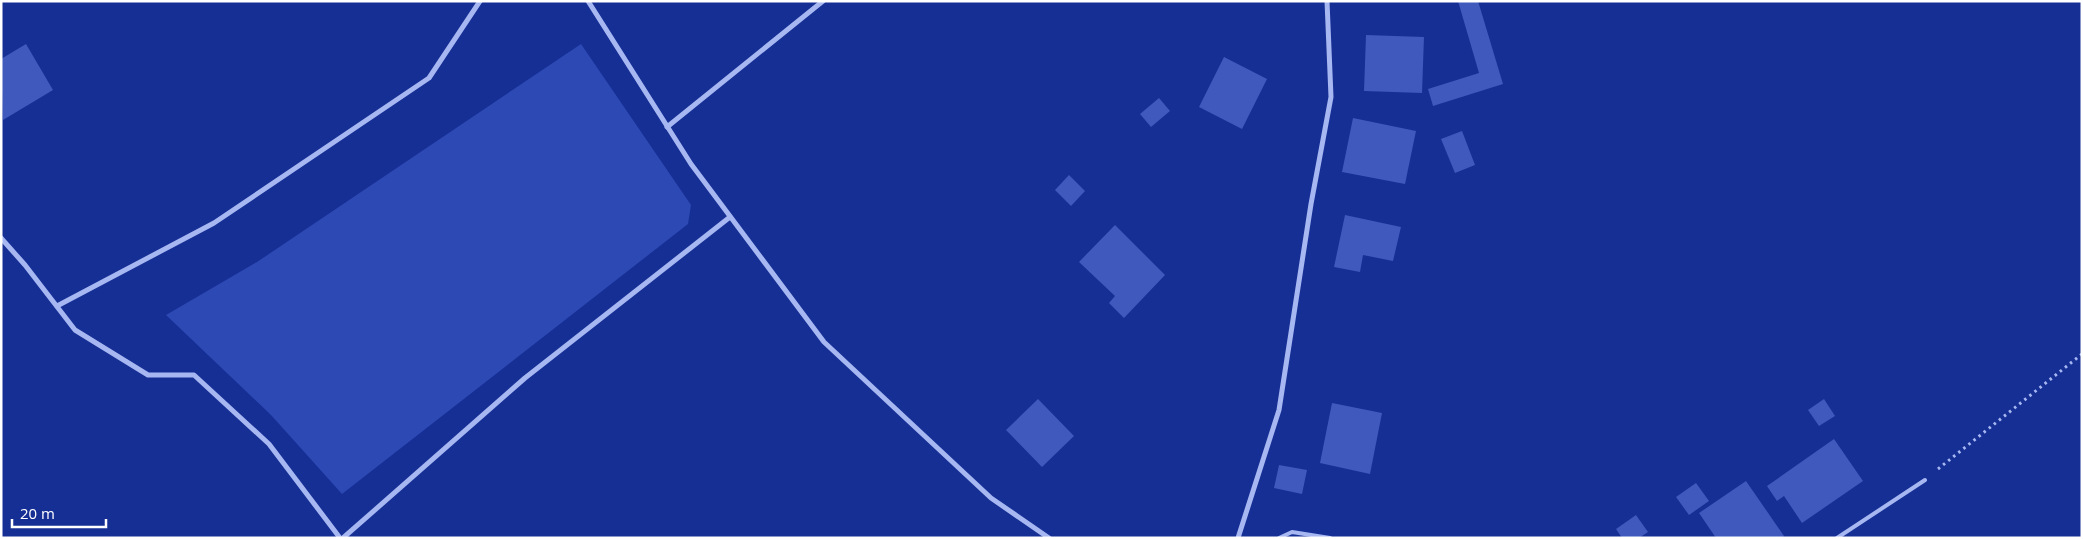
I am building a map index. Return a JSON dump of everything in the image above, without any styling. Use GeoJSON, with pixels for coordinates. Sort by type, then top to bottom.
{"type":"FeatureCollection","features":[{"type":"Feature","properties":{"kind":"street"},"geometry":{"type":"LineString","coordinates":[[57,306],[214,223],[429,78],[480,1]]}},
{"type":"Feature","properties":{"kind":"street"},"geometry":{"type":"LineString","coordinates":[[588,1],[667,126],[730,217],[824,342],[991,498],[1048,538]]}},
{"type":"Feature","properties":{"kind":"street"},"geometry":{"type":"LineString","coordinates":[[667,126],[823,1]]}},
{"type":"Feature","properties":{"kind":"street"},"geometry":{"type":"LineString","coordinates":[[1238,538],[1279,410],[1311,204],[1331,97],[1327,1]]}},
{"type":"Feature","properties":{"kind":"street"},"geometry":{"type":"LineString","coordinates":[[1,238],[75,330],[148,375],[194,375],[269,444],[342,538],[525,378],[730,217]]}},
{"type":"Feature","properties":{"kind":"lane"},"geometry":{"type":"LineString","coordinates":[[1837,538],[1924,480]]}},
{"type":"Feature","properties":{"kind":"lane"},"geometry":{"type":"LineString","coordinates":[[1279,538],[1292,532],[1330,538]]}},
{"type":"Feature","properties":{"kind":"path"},"geometry":{"type":"LineString","coordinates":[[1924,480],[2082,354]]}},
{"type":"Feature","properties":{"kind":"shaded area"},"geometry":{"type":"Polygon","coordinates":[[[581,44],[691,205],[688,224],[342,494],[271,415],[166,315],[257,262],[581,44]]]}},
{"type":"Feature","properties":{"kind":"building"},"geometry":{"type":"Polygon","coordinates":[[[1458,1],[1478,1],[1503,84],[1433,106],[1428,89],[1479,73],[1458,1]]]}},
{"type":"Feature","properties":{"kind":"building"},"geometry":{"type":"Polygon","coordinates":[[[1366,35],[1424,37],[1422,93],[1364,91],[1366,35]]]}},
{"type":"Feature","properties":{"kind":"building"},"geometry":{"type":"Polygon","coordinates":[[[26,44],[53,90],[3,120],[1,59],[26,44]]]}},
{"type":"Feature","properties":{"kind":"building"},"geometry":{"type":"Polygon","coordinates":[[[1224,57],[1267,79],[1242,129],[1199,107],[1224,57]]]}},
{"type":"Feature","properties":{"kind":"building"},"geometry":{"type":"Polygon","coordinates":[[[1159,98],[1170,111],[1151,127],[1140,114],[1159,98]]]}},
{"type":"Feature","properties":{"kind":"building"},"geometry":{"type":"Polygon","coordinates":[[[1353,118],[1416,131],[1405,184],[1342,172],[1353,118]]]}},
{"type":"Feature","properties":{"kind":"building"},"geometry":{"type":"Polygon","coordinates":[[[1462,131],[1475,165],[1455,173],[1441,139],[1462,131]]]}},
{"type":"Feature","properties":{"kind":"building"},"geometry":{"type":"Polygon","coordinates":[[[1069,175],[1085,191],[1071,206],[1055,190],[1069,175]]]}},
{"type":"Feature","properties":{"kind":"building"},"geometry":{"type":"Polygon","coordinates":[[[1345,215],[1401,227],[1393,261],[1363,255],[1360,272],[1334,267],[1345,215]]]}},
{"type":"Feature","properties":{"kind":"building"},"geometry":{"type":"Polygon","coordinates":[[[1115,225],[1165,275],[1124,318],[1109,303],[1115,296],[1079,262],[1115,225]]]}},
{"type":"Feature","properties":{"kind":"building"},"geometry":{"type":"Polygon","coordinates":[[[1038,399],[1074,436],[1042,467],[1006,430],[1038,399]]]}},
{"type":"Feature","properties":{"kind":"building"},"geometry":{"type":"Polygon","coordinates":[[[1824,399],[1835,416],[1819,426],[1808,410],[1824,399]]]}},
{"type":"Feature","properties":{"kind":"building"},"geometry":{"type":"Polygon","coordinates":[[[1332,403],[1382,413],[1370,474],[1320,463],[1332,403]]]}},
{"type":"Feature","properties":{"kind":"building"},"geometry":{"type":"Polygon","coordinates":[[[1834,439],[1863,481],[1802,523],[1784,496],[1777,501],[1767,486],[1834,439]]]}},
{"type":"Feature","properties":{"kind":"building"},"geometry":{"type":"Polygon","coordinates":[[[1279,465],[1307,470],[1302,494],[1274,488],[1279,465]]]}},
{"type":"Feature","properties":{"kind":"building"},"geometry":{"type":"Polygon","coordinates":[[[1746,481],[1784,536],[1782,538],[1716,538],[1699,513],[1746,481]]]}},
{"type":"Feature","properties":{"kind":"building"},"geometry":{"type":"Polygon","coordinates":[[[1696,483],[1709,501],[1689,515],[1676,497],[1696,483]]]}},
{"type":"Feature","properties":{"kind":"building"},"geometry":{"type":"Polygon","coordinates":[[[1636,515],[1648,532],[1639,538],[1622,538],[1616,529],[1636,515]]]}}]}
